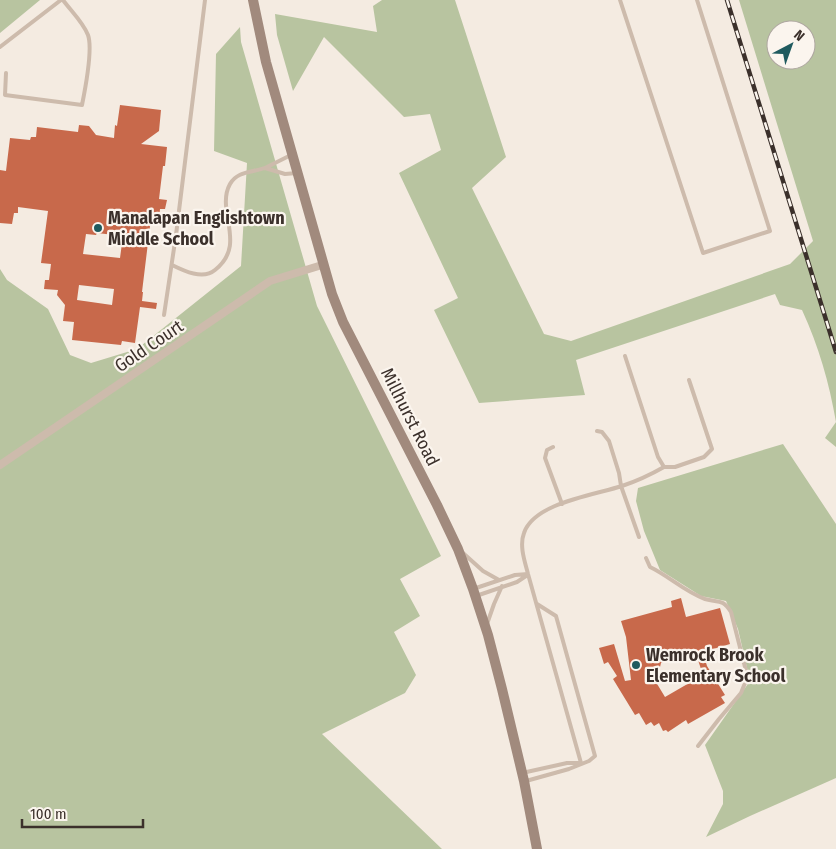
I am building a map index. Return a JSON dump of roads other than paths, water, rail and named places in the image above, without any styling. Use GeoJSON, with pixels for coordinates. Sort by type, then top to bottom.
{"type":"FeatureCollection","features":[{"type":"Feature","properties":{"kind":"street","name":"Millhurst Road"},"geometry":{"type":"LineString","coordinates":[[253,0],[258,29],[296,173],[322,265],[343,322],[437,505],[458,549],[475,592],[486,628],[523,777],[537,849]]}},
{"type":"Feature","properties":{"kind":"street","name":"Gold Court"},"geometry":{"type":"LineString","coordinates":[[0,465],[270,281],[322,265]]}},
{"type":"Feature","properties":{"kind":"lane"},"geometry":{"type":"LineString","coordinates":[[0,46],[62,0],[82,24],[88,36],[89,47],[82,105],[5,95],[6,73]]}},
{"type":"Feature","properties":{"kind":"lane"},"geometry":{"type":"LineString","coordinates":[[164,315],[205,0]]}},
{"type":"Feature","properties":{"kind":"lane"},"geometry":{"type":"LineString","coordinates":[[620,0],[703,253],[770,231],[697,0]]}},
{"type":"Feature","properties":{"kind":"lane"},"geometry":{"type":"LineString","coordinates":[[172,265],[196,274],[211,273],[223,264],[230,252],[226,194],[230,184],[244,172],[265,168],[291,155]]}},
{"type":"Feature","properties":{"kind":"lane"},"geometry":{"type":"LineString","coordinates":[[265,168],[286,174],[296,173]]}},
{"type":"Feature","properties":{"kind":"lane"},"geometry":{"type":"LineString","coordinates":[[625,356],[658,457],[664,467]]}},
{"type":"Feature","properties":{"kind":"lane"},"geometry":{"type":"LineString","coordinates":[[581,762],[528,574],[522,550],[523,535],[528,523],[539,514],[562,504],[621,486],[664,467],[675,467],[704,457],[712,449],[690,380]]}},
{"type":"Feature","properties":{"kind":"lane"},"geometry":{"type":"LineString","coordinates":[[597,431],[602,432],[609,440],[621,486],[639,537]]}},
{"type":"Feature","properties":{"kind":"lane"},"geometry":{"type":"LineString","coordinates":[[553,447],[547,450],[545,458],[562,504]]}},
{"type":"Feature","properties":{"kind":"lane"},"geometry":{"type":"LineString","coordinates":[[458,549],[483,571],[499,580]]}},
{"type":"Feature","properties":{"kind":"lane"},"geometry":{"type":"LineString","coordinates":[[646,558],[650,567],[705,599],[726,604],[731,612],[746,672],[745,683],[741,693],[698,746]]}},
{"type":"Feature","properties":{"kind":"lane"},"geometry":{"type":"LineString","coordinates":[[475,592],[514,574],[528,574]]}},
{"type":"Feature","properties":{"kind":"lane"},"geometry":{"type":"LineString","coordinates":[[475,592],[517,582],[528,574]]}},
{"type":"Feature","properties":{"kind":"lane"},"geometry":{"type":"LineString","coordinates":[[486,628],[502,586]]}},
{"type":"Feature","properties":{"kind":"lane"},"geometry":{"type":"LineString","coordinates":[[523,777],[567,763],[589,761],[595,756],[556,616],[537,604]]}},
{"type":"Feature","properties":{"kind":"lane"},"geometry":{"type":"LineString","coordinates":[[523,777],[569,769],[581,762]]}},
{"type":"Feature","properties":{"kind":"railway"},"geometry":{"type":"LineString","coordinates":[[727,0],[836,352]]}},
{"type":"Feature","properties":{"kind":"place","name":"Manalapan Englishtown Middle School"},"geometry":{"type":"Point","coordinates":[98,228]}},
{"type":"Feature","properties":{"kind":"place","name":"Wemrock Brook Elementary School"},"geometry":{"type":"Point","coordinates":[636,665]}}]}
